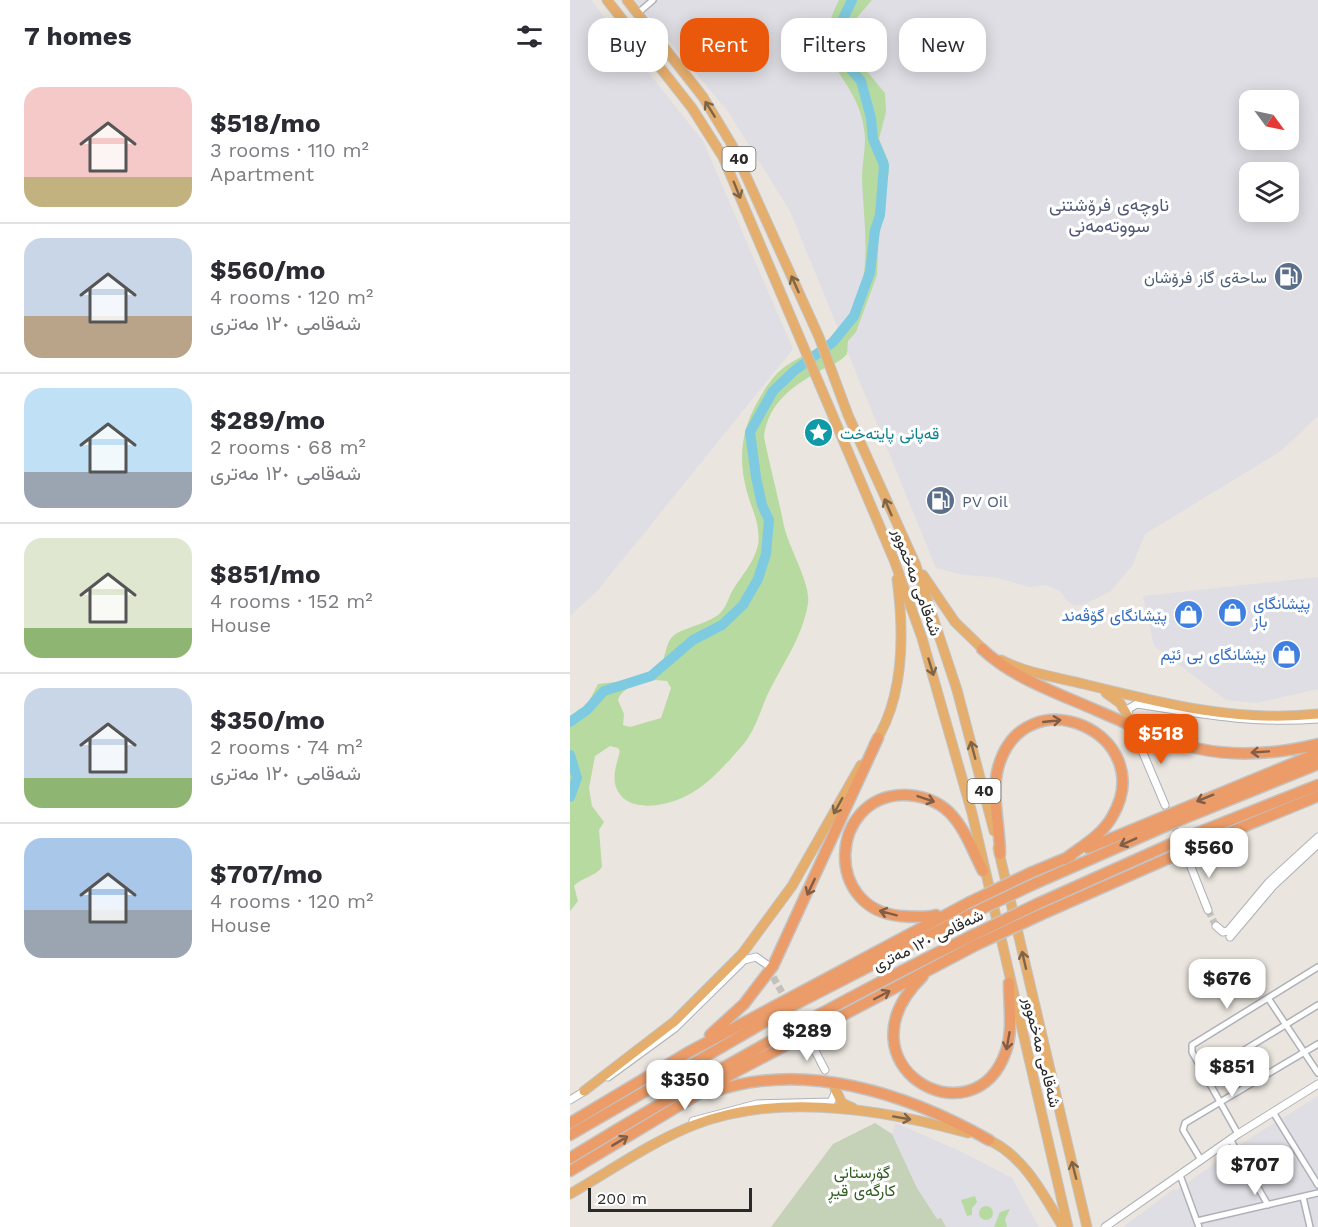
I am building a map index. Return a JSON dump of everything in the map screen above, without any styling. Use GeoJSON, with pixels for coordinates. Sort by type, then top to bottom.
{"type":"FeatureCollection","features":[{"type":"Feature","properties":{"kind":"highway","name":"شەقامی مەخموور"},"geometry":{"type":"LineString","coordinates":[[607,0],[622,18]]}},
{"type":"Feature","properties":{"kind":"highway","name":"شەقامی مەخموور"},"geometry":{"type":"LineString","coordinates":[[627,0],[703,97],[732,145],[819,337],[848,415],[915,563],[945,653],[989,809],[1087,1227]]}},
{"type":"Feature","properties":{"kind":"highway"},"geometry":{"type":"LineString","coordinates":[[668,60],[672,57]]}},
{"type":"Feature","properties":{"kind":"highway","name":"شەقامی مەخموور"},"geometry":{"type":"LineString","coordinates":[[666,72],[700,118],[723,157],[801,347],[894,560],[922,638],[972,813],[983,871],[1068,1227]]}},
{"type":"Feature","properties":{"kind":"highway"},"geometry":{"type":"LineString","coordinates":[[687,1053],[744,1004],[773,966],[878,738],[890,708],[899,668],[899,599],[894,560]]}},
{"type":"Feature","properties":{"kind":"highway"},"geometry":{"type":"LineString","coordinates":[[915,563],[955,622],[982,649],[1022,678],[1134,726],[1200,749],[1239,753],[1318,744]]}},
{"type":"Feature","properties":{"kind":"highway"},"geometry":{"type":"LineString","coordinates":[[982,649],[1024,669],[1212,712],[1269,716],[1318,714]]}},
{"type":"Feature","properties":{"kind":"highway"},"geometry":{"type":"LineString","coordinates":[[1088,685],[1112,696],[1124,708],[1129,718]]}},
{"type":"Feature","properties":{"kind":"highway"},"geometry":{"type":"LineString","coordinates":[[1000,854],[995,790],[998,767],[1005,752],[1016,737],[1033,725],[1065,720],[1078,722],[1106,740],[1118,761],[1121,783],[1117,806],[1105,827],[1065,859]]}},
{"type":"Feature","properties":{"kind":"highway"},"geometry":{"type":"LineString","coordinates":[[584,1091],[684,1014],[754,939],[792,886],[878,738]]}},
{"type":"Feature","properties":{"kind":"highway"},"geometry":{"type":"LineString","coordinates":[[983,871],[960,826],[938,803],[915,795],[900,795],[874,803],[863,813],[848,838],[844,852],[845,871],[858,895],[869,905],[893,915],[932,916],[1032,879],[1065,859],[1162,816],[1318,753]]}},
{"type":"Feature","properties":{"kind":"highway","name":"شەقامی ١٢٠ مەتری"},"geometry":{"type":"LineString","coordinates":[[570,1136],[784,1011],[972,914],[1032,879],[1318,764]]}},
{"type":"Feature","properties":{"kind":"highway","name":"شەقامی ١٢٠ مەتری"},"geometry":{"type":"LineString","coordinates":[[570,1158],[750,1052],[975,940],[1037,904],[1182,839],[1318,785]]}},
{"type":"Feature","properties":{"kind":"highway"},"geometry":{"type":"LineString","coordinates":[[570,1171],[737,1071],[930,969],[975,940],[1040,915],[1194,847],[1318,796]]}},
{"type":"Feature","properties":{"kind":"highway"},"geometry":{"type":"LineString","coordinates":[[972,813],[989,809]]}},
{"type":"Feature","properties":{"kind":"highway"},"geometry":{"type":"LineString","coordinates":[[570,1122],[687,1053],[945,912]]}},
{"type":"Feature","properties":{"kind":"highway"},"geometry":{"type":"LineString","coordinates":[[930,969],[904,999],[895,1019],[893,1041],[898,1061],[906,1073],[923,1087],[940,1093],[960,1093],[978,1086],[1000,1065],[1009,1035],[1010,983]]}},
{"type":"Feature","properties":{"kind":"highway"},"geometry":{"type":"LineString","coordinates":[[685,1102],[730,1086],[766,1079],[821,1081],[876,1092],[954,1123],[989,1140],[1007,1152],[1028,1173],[1063,1227]]}},
{"type":"Feature","properties":{"kind":"highway"},"geometry":{"type":"LineString","coordinates":[[835,1090],[848,1107],[950,1128],[989,1140]]}},
{"type":"Feature","properties":{"kind":"highway"},"geometry":{"type":"LineString","coordinates":[[570,1193],[679,1132],[723,1116],[785,1106],[870,1113]]}},
{"type":"Feature","properties":{"kind":"street"},"geometry":{"type":"LineString","coordinates":[[638,13],[653,0]]}},
{"type":"Feature","properties":{"kind":"street"},"geometry":{"type":"LineString","coordinates":[[1129,718],[1128,709],[1137,704],[1240,720],[1272,722],[1318,719]]}},
{"type":"Feature","properties":{"kind":"street"},"geometry":{"type":"LineString","coordinates":[[1135,734],[1165,805]]}},
{"type":"Feature","properties":{"kind":"street"},"geometry":{"type":"LineString","coordinates":[[1216,926],[1223,932],[1228,931],[1265,887],[1318,837]]}},
{"type":"Feature","properties":{"kind":"street"},"geometry":{"type":"LineString","coordinates":[[1230,937],[1273,886],[1318,844]]}},
{"type":"Feature","properties":{"kind":"street"},"geometry":{"type":"LineString","coordinates":[[1187,857],[1209,910]]}},
{"type":"Feature","properties":{"kind":"street"},"geometry":{"type":"LineString","coordinates":[[570,1101],[665,1037],[701,1005],[744,960],[756,957],[766,964]]}},
{"type":"Feature","properties":{"kind":"street"},"geometry":{"type":"LineString","coordinates":[[1238,1134],[1192,1052],[1192,1046],[1318,967]]}},
{"type":"Feature","properties":{"kind":"street"},"geometry":{"type":"LineString","coordinates":[[1268,998],[1318,1073]]}},
{"type":"Feature","properties":{"kind":"street"},"geometry":{"type":"LineString","coordinates":[[1205,1074],[1318,1005]]}},
{"type":"Feature","properties":{"kind":"street"},"geometry":{"type":"LineString","coordinates":[[811,1043],[825,1070]]}},
{"type":"Feature","properties":{"kind":"street"},"geometry":{"type":"LineString","coordinates":[[1201,1160],[1183,1130],[1185,1123],[1318,1044]]}},
{"type":"Feature","properties":{"kind":"street"},"geometry":{"type":"LineString","coordinates":[[1105,1227],[1230,1139],[1317,1087]]}},
{"type":"Feature","properties":{"kind":"street"},"geometry":{"type":"LineString","coordinates":[[570,1193],[641,1148],[690,1122],[757,1104],[831,1102],[835,1090]]}},
{"type":"Feature","properties":{"kind":"street"},"geometry":{"type":"LineString","coordinates":[[1273,1112],[1318,1185]]}},
{"type":"Feature","properties":{"kind":"street"},"geometry":{"type":"LineString","coordinates":[[1230,1139],[1268,1205]]}},
{"type":"Feature","properties":{"kind":"street"},"geometry":{"type":"LineString","coordinates":[[1180,1174],[1198,1224],[1318,1193]]}},
{"type":"Feature","properties":{"kind":"street"},"geometry":{"type":"LineString","coordinates":[[1303,1197],[1310,1227]]}},
{"type":"Feature","properties":{"kind":"shaded area"},"geometry":{"type":"Polygon","coordinates":[[[570,0],[591,0],[605,18],[588,18],[588,72],[648,72],[703,141],[793,349],[598,590],[570,616],[570,0]]]}},
{"type":"Feature","properties":{"kind":"shaded area"},"geometry":{"type":"Polygon","coordinates":[[[635,0],[1318,0],[1318,416],[1281,451],[1145,534],[1132,566],[1111,591],[1085,604],[1075,606],[1067,601],[1060,591],[1046,585],[1029,587],[998,578],[959,574],[936,568],[790,211],[729,113],[695,72],[769,72],[769,18],[680,18],[680,54],[668,40],[668,18],[650,18],[635,0]]]}},
{"type":"Feature","properties":{"kind":"shaded area"},"geometry":{"type":"Polygon","coordinates":[[[1318,577],[1318,689],[1257,703],[1226,700],[1154,646],[1143,596],[1318,577]]]}},
{"type":"Feature","properties":{"kind":"shaded area"},"geometry":{"type":"Polygon","coordinates":[[[1318,1096],[1318,1227],[1123,1227],[1174,1189],[1176,1191],[1250,1138],[1318,1096]]]}},
{"type":"Feature","properties":{"kind":"shaded area"},"geometry":{"type":"Polygon","coordinates":[[[896,1123],[962,1152],[1012,1178],[1039,1227],[946,1227],[941,1218],[937,1220],[917,1188],[892,1134],[896,1123]]]}},
{"type":"Feature","properties":{"kind":"green space"},"geometry":{"type":"Polygon","coordinates":[[[839,0],[872,0],[857,18],[832,18],[839,0]]]}},
{"type":"Feature","properties":{"kind":"green space"},"geometry":{"type":"Polygon","coordinates":[[[838,72],[867,72],[885,93],[886,112],[879,139],[888,160],[889,171],[879,228],[877,275],[856,332],[848,341],[847,354],[836,363],[802,381],[784,396],[771,414],[764,437],[786,534],[808,595],[801,628],[750,735],[724,766],[695,791],[680,799],[659,805],[638,805],[629,802],[621,796],[616,787],[615,769],[620,751],[618,748],[610,746],[595,756],[589,788],[592,806],[604,822],[599,830],[602,867],[574,886],[578,901],[570,911],[570,716],[586,707],[598,684],[642,677],[657,670],[673,636],[714,618],[723,609],[751,562],[758,545],[757,524],[744,480],[742,457],[745,434],[752,412],[778,372],[817,348],[842,325],[854,306],[862,284],[866,249],[862,178],[865,135],[860,110],[838,72]],[[656,680],[624,691],[618,700],[624,714],[623,725],[630,727],[661,718],[671,688],[667,681],[656,680]]]}},
{"type":"Feature","properties":{"kind":"green space","name":"گۆڕستانی کارگەی قیڕ"},"geometry":{"type":"Polygon","coordinates":[[[875,1123],[892,1134],[917,1188],[937,1219],[941,1218],[946,1227],[771,1227],[833,1144],[875,1123]]]}},
{"type":"Feature","properties":{"kind":"green space"},"geometry":{"type":"Polygon","coordinates":[[[975,1196],[977,1202],[972,1208],[972,1215],[967,1216],[961,1200],[975,1196]]]}},
{"type":"Feature","properties":{"kind":"green space"},"geometry":{"type":"Polygon","coordinates":[[[983,1206],[989,1206],[993,1213],[989,1220],[983,1220],[979,1216],[979,1210],[983,1206]]]}},
{"type":"Feature","properties":{"kind":"green space"},"geometry":{"type":"Polygon","coordinates":[[[1010,1209],[1005,1219],[1007,1227],[994,1227],[1000,1212],[1010,1209]]]}},
{"type":"Feature","properties":{"kind":"waterway"},"geometry":{"type":"LineString","coordinates":[[570,722],[587,710],[604,691],[651,676],[693,640],[722,625],[743,605],[758,579],[766,554],[769,520],[762,505],[750,432],[773,391],[794,371],[833,342],[854,316],[870,272],[875,230],[880,215],[884,165],[873,139],[871,118],[861,81],[842,59],[839,45],[841,23],[852,0]]}},
{"type":"Feature","properties":{"kind":"waterway"},"geometry":{"type":"LineString","coordinates":[[570,755],[577,778],[570,797]]}},
{"type":"Feature","properties":{"kind":"tunnel"},"geometry":{"type":"LineString","coordinates":[[1165,805],[1186,854]]}},
{"type":"Feature","properties":{"kind":"tunnel"},"geometry":{"type":"LineString","coordinates":[[1208,910],[1216,926]]}},
{"type":"Feature","properties":{"kind":"tunnel"},"geometry":{"type":"LineString","coordinates":[[768,968],[811,1043]]}},
{"type":"Feature","properties":{"kind":"place","name":"ساحةی گاز فرۆشان"},"geometry":{"type":"Point","coordinates":[1288,277]}},
{"type":"Feature","properties":{"kind":"place","name":"قەپانی پایتەخت"},"geometry":{"type":"Point","coordinates":[819,433]}},
{"type":"Feature","properties":{"kind":"place","name":"PV Oil"},"geometry":{"type":"Point","coordinates":[941,501]}},
{"type":"Feature","properties":{"kind":"place","name":"پێشانگای باز"},"geometry":{"type":"Point","coordinates":[1232,612]}},
{"type":"Feature","properties":{"kind":"place","name":"پێشانگای گۆڤەند"},"geometry":{"type":"Point","coordinates":[1188,615]}},
{"type":"Feature","properties":{"kind":"place","name":"پێشانگای بی ئێم"},"geometry":{"type":"Point","coordinates":[1287,654]}},
{"type":"Feature","properties":{"kind":"district","name":"ناوچەی فرۆشتنی سووتەمەنی"},"geometry":{"type":"Point","coordinates":[1109,214]}}]}
